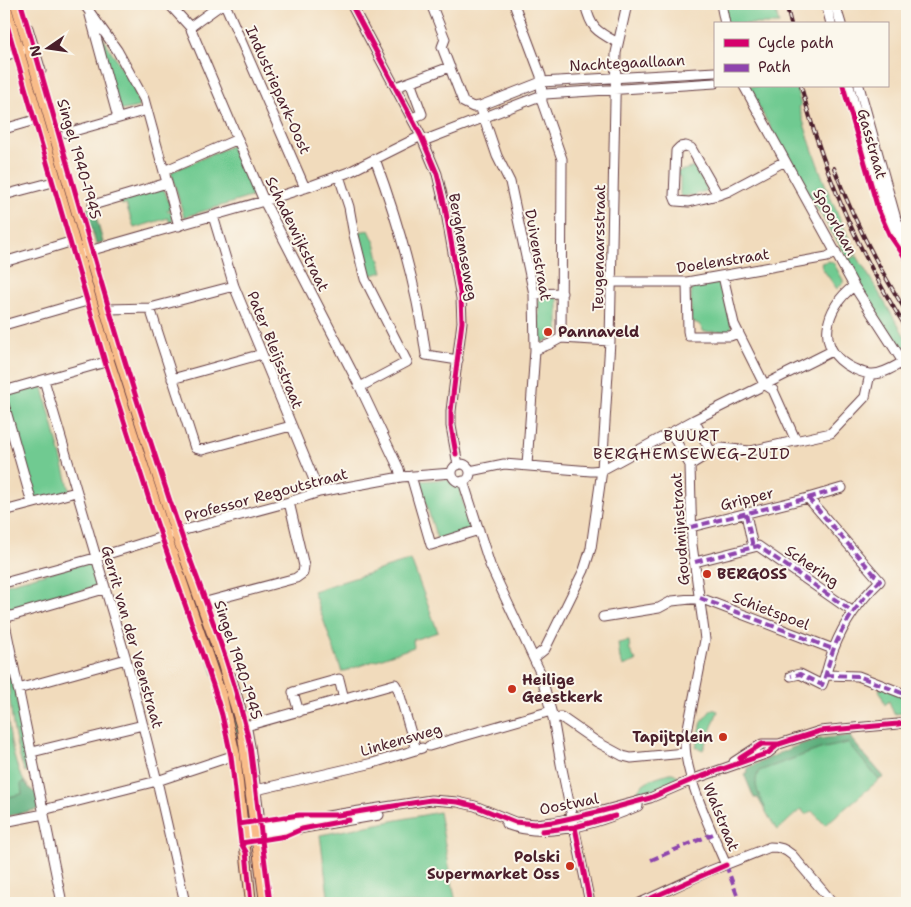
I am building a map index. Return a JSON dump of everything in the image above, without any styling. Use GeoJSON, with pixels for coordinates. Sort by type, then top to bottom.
{"type":"FeatureCollection","features":[{"type":"Feature","properties":{"kind":"main road","name":"Singel 1940-1945"},"geometry":{"type":"LineString","coordinates":[[5,4],[22,50],[109,325],[168,536],[189,568],[222,661],[242,728],[266,903]]}},
{"type":"Feature","properties":{"kind":"main road","name":"Singel 1940-1945"},"geometry":{"type":"LineString","coordinates":[[16,4],[22,50]]}},
{"type":"Feature","properties":{"kind":"main road","name":"Singel 1940-1945"},"geometry":{"type":"LineString","coordinates":[[86,252],[107,362],[222,698],[244,832],[251,903]]}},
{"type":"Feature","properties":{"kind":"street","name":"Singel 1940-1945"},"geometry":{"type":"LineString","coordinates":[[21,4],[86,252],[109,309],[112,320],[109,325]]}},
{"type":"Feature","properties":{"kind":"street","name":"Schadewijkstraat"},"geometry":{"type":"LineString","coordinates":[[169,4],[190,28],[264,201],[360,387],[399,469],[406,476],[431,545],[479,530]]}},
{"type":"Feature","properties":{"kind":"street"},"geometry":{"type":"LineString","coordinates":[[190,28],[224,4]]}},
{"type":"Feature","properties":{"kind":"street","name":"Industriepark-Oost"},"geometry":{"type":"LineString","coordinates":[[224,4],[305,188]]}},
{"type":"Feature","properties":{"kind":"street","name":"Berghemseweg"},"geometry":{"type":"LineString","coordinates":[[351,4],[422,138],[437,174],[445,208],[460,298],[462,322],[451,411],[451,426],[458,464]]}},
{"type":"Feature","properties":{"kind":"street"},"geometry":{"type":"LineString","coordinates":[[431,4],[444,38],[442,47],[464,102],[473,107],[480,106]]}},
{"type":"Feature","properties":{"kind":"street"},"geometry":{"type":"LineString","coordinates":[[514,4],[541,76],[542,102],[562,159],[561,338]]}},
{"type":"Feature","properties":{"kind":"street"},"geometry":{"type":"LineString","coordinates":[[585,4],[592,26],[618,43]]}},
{"type":"Feature","properties":{"kind":"street","name":"Teugenaarsstraat"},"geometry":{"type":"LineString","coordinates":[[534,658],[545,649],[584,570],[591,548],[602,470],[610,340],[616,78],[618,43],[626,4]]}},
{"type":"Feature","properties":{"kind":"street"},"geometry":{"type":"LineString","coordinates":[[721,4],[725,22]]}},
{"type":"Feature","properties":{"kind":"street"},"geometry":{"type":"LineString","coordinates":[[826,4],[830,22]]}},
{"type":"Feature","properties":{"kind":"street"},"geometry":{"type":"LineString","coordinates":[[835,4],[840,22]]}},
{"type":"Feature","properties":{"kind":"street"},"geometry":{"type":"LineString","coordinates":[[87,7],[117,50],[144,99],[179,226]]}},
{"type":"Feature","properties":{"kind":"street"},"geometry":{"type":"LineString","coordinates":[[87,7],[118,118]]}},
{"type":"Feature","properties":{"kind":"street","name":"Singel 1940-1945"},"geometry":{"type":"LineString","coordinates":[[4,15],[22,50],[35,120],[87,301],[107,362]]}},
{"type":"Feature","properties":{"kind":"street"},"geometry":{"type":"LineString","coordinates":[[4,56],[22,50]]}},
{"type":"Feature","properties":{"kind":"street"},"geometry":{"type":"LineString","coordinates":[[396,87],[450,67]]}},
{"type":"Feature","properties":{"kind":"street","name":"Nachtegaallaan"},"geometry":{"type":"LineString","coordinates":[[480,106],[541,82],[714,72]]}},
{"type":"Feature","properties":{"kind":"street"},"geometry":{"type":"LineString","coordinates":[[410,82],[422,114],[412,118]]}},
{"type":"Feature","properties":{"kind":"street","name":"Nachtegaallaan"},"geometry":{"type":"LineString","coordinates":[[86,252],[305,188],[339,176],[422,138],[542,95],[714,83]]}},
{"type":"Feature","properties":{"kind":"street","name":"Spoorlaan"},"geometry":{"type":"LineString","coordinates":[[745,88],[854,286],[905,365]]}},
{"type":"Feature","properties":{"kind":"street","name":"Gasstraat"},"geometry":{"type":"LineString","coordinates":[[850,88],[887,204],[907,250]]}},
{"type":"Feature","properties":{"kind":"street","name":"Gasstraat"},"geometry":{"type":"LineString","coordinates":[[859,88],[887,204]]}},
{"type":"Feature","properties":{"kind":"street","name":"Duivenstraat"},"geometry":{"type":"LineString","coordinates":[[480,106],[498,156],[510,182],[534,294],[535,350],[527,465]]}},
{"type":"Feature","properties":{"kind":"street"},"geometry":{"type":"LineString","coordinates":[[67,133],[147,110]]}},
{"type":"Feature","properties":{"kind":"street"},"geometry":{"type":"LineString","coordinates":[[4,130],[35,120]]}},
{"type":"Feature","properties":{"kind":"street"},"geometry":{"type":"LineString","coordinates":[[164,171],[238,139]]}},
{"type":"Feature","properties":{"kind":"street"},"geometry":{"type":"LineString","coordinates":[[718,194],[691,148],[680,147],[676,150],[674,196],[676,201],[689,202],[718,194],[728,191],[785,161]]}},
{"type":"Feature","properties":{"kind":"street"},"geometry":{"type":"LineString","coordinates":[[375,159],[391,203],[414,283],[426,355],[458,360]]}},
{"type":"Feature","properties":{"kind":"street"},"geometry":{"type":"LineString","coordinates":[[339,176],[349,207],[365,279],[407,362],[360,387]]}},
{"type":"Feature","properties":{"kind":"street"},"geometry":{"type":"LineString","coordinates":[[4,195],[53,182]]}},
{"type":"Feature","properties":{"kind":"street"},"geometry":{"type":"LineString","coordinates":[[93,205],[167,183]]}},
{"type":"Feature","properties":{"kind":"street","name":"Pater Bleijsstraat"},"geometry":{"type":"LineString","coordinates":[[213,216],[234,286],[319,492]]}},
{"type":"Feature","properties":{"kind":"street","name":"Gasstraat"},"geometry":{"type":"LineString","coordinates":[[893,220],[907,242]]}},
{"type":"Feature","properties":{"kind":"street"},"geometry":{"type":"LineString","coordinates":[[4,262],[70,242]]}},
{"type":"Feature","properties":{"kind":"street","name":"Doelenstraat"},"geometry":{"type":"LineString","coordinates":[[612,282],[688,282],[827,257],[836,252]]}},
{"type":"Feature","properties":{"kind":"street"},"geometry":{"type":"LineString","coordinates":[[723,276],[734,324],[764,384],[773,390],[796,441]]}},
{"type":"Feature","properties":{"kind":"street"},"geometry":{"type":"LineString","coordinates":[[688,282],[689,336],[730,336],[738,333]]}},
{"type":"Feature","properties":{"kind":"street"},"geometry":{"type":"LineString","coordinates":[[109,309],[150,308],[234,286]]}},
{"type":"Feature","properties":{"kind":"street"},"geometry":{"type":"LineString","coordinates":[[854,286],[837,302],[830,316],[828,334],[832,351],[843,363],[870,374],[905,365]]}},
{"type":"Feature","properties":{"kind":"street"},"geometry":{"type":"LineString","coordinates":[[534,294],[562,292]]}},
{"type":"Feature","properties":{"kind":"street"},"geometry":{"type":"LineString","coordinates":[[4,325],[87,301]]}},
{"type":"Feature","properties":{"kind":"street"},"geometry":{"type":"LineString","coordinates":[[150,308],[195,448],[202,450],[291,426]]}},
{"type":"Feature","properties":{"kind":"street"},"geometry":{"type":"LineString","coordinates":[[535,350],[561,338],[610,340]]}},
{"type":"Feature","properties":{"kind":"street"},"geometry":{"type":"LineString","coordinates":[[470,470],[504,464],[590,471],[602,470],[694,420],[832,351]]}},
{"type":"Feature","properties":{"kind":"street"},"geometry":{"type":"LineString","coordinates":[[172,379],[262,354]]}},
{"type":"Feature","properties":{"kind":"street"},"geometry":{"type":"LineString","coordinates":[[4,391],[107,362]]}},
{"type":"Feature","properties":{"kind":"street"},"geometry":{"type":"LineString","coordinates":[[690,465],[721,448],[750,451],[831,433],[865,397],[870,374]]}},
{"type":"Feature","properties":{"kind":"street","name":"Gerrit van der Veenstraat"},"geometry":{"type":"LineString","coordinates":[[44,380],[126,659],[186,903]]}},
{"type":"Feature","properties":{"kind":"street"},"geometry":{"type":"LineString","coordinates":[[4,404],[32,503]]}},
{"type":"Feature","properties":{"kind":"street"},"geometry":{"type":"LineString","coordinates":[[694,420],[711,452]]}},
{"type":"Feature","properties":{"kind":"street","name":"Goudmijnstraat"},"geometry":{"type":"LineString","coordinates":[[672,433],[690,465],[691,527],[705,640],[685,743],[685,753]]}},
{"type":"Feature","properties":{"kind":"street"},"geometry":{"type":"LineString","coordinates":[[458,464],[465,465],[470,470],[469,477],[463,481],[456,480],[452,473],[458,464]]}},
{"type":"Feature","properties":{"kind":"street","name":"Professor Regoutstraat"},"geometry":{"type":"LineString","coordinates":[[4,583],[319,492],[406,476],[452,473]]}},
{"type":"Feature","properties":{"kind":"street"},"geometry":{"type":"LineString","coordinates":[[463,481],[490,565],[540,672],[552,715],[590,903]]}},
{"type":"Feature","properties":{"kind":"street","name":"Gripper"},"geometry":{"type":"LineString","coordinates":[[691,527],[842,488]]}},
{"type":"Feature","properties":{"kind":"street"},"geometry":{"type":"LineString","coordinates":[[4,511],[76,492]]}},
{"type":"Feature","properties":{"kind":"street"},"geometry":{"type":"LineString","coordinates":[[791,676],[800,674],[822,685],[833,649],[842,630],[863,597],[880,581],[808,498]]}},
{"type":"Feature","properties":{"kind":"street"},"geometry":{"type":"LineString","coordinates":[[206,602],[296,578],[303,573],[304,566],[289,502]]}},
{"type":"Feature","properties":{"kind":"street"},"geometry":{"type":"LineString","coordinates":[[695,562],[754,547],[746,514]]}},
{"type":"Feature","properties":{"kind":"street","name":"Schering"},"geometry":{"type":"LineString","coordinates":[[754,547],[758,546],[853,612]]}},
{"type":"Feature","properties":{"kind":"street","name":"Singel 1940-1945"},"geometry":{"type":"LineString","coordinates":[[189,568],[196,574],[246,726],[259,814],[256,827]]}},
{"type":"Feature","properties":{"kind":"street"},"geometry":{"type":"LineString","coordinates":[[62,903],[4,618],[104,589]]}},
{"type":"Feature","properties":{"kind":"street","name":"Goudmijnstraat"},"geometry":{"type":"LineString","coordinates":[[603,617],[659,608],[672,601],[700,598]]}},
{"type":"Feature","properties":{"kind":"street","name":"Schietspoel"},"geometry":{"type":"LineString","coordinates":[[700,598],[833,649]]}},
{"type":"Feature","properties":{"kind":"street"},"geometry":{"type":"LineString","coordinates":[[18,689],[126,659]]}},
{"type":"Feature","properties":{"kind":"street"},"geometry":{"type":"LineString","coordinates":[[826,675],[858,676],[907,696]]}},
{"type":"Feature","properties":{"kind":"street"},"geometry":{"type":"LineString","coordinates":[[299,712],[293,692],[339,680],[344,699]]}},
{"type":"Feature","properties":{"kind":"street"},"geometry":{"type":"LineString","coordinates":[[246,726],[395,684],[422,748]]}},
{"type":"Feature","properties":{"kind":"street"},"geometry":{"type":"LineString","coordinates":[[552,715],[561,718],[623,756],[639,758],[685,753]]}},
{"type":"Feature","properties":{"kind":"street","name":"Linkensweg"},"geometry":{"type":"LineString","coordinates":[[256,790],[373,763],[422,748],[552,715]]}},
{"type":"Feature","properties":{"kind":"street","name":"Oostwal"},"geometry":{"type":"LineString","coordinates":[[244,832],[256,827],[437,805],[492,816],[516,828],[546,831],[573,822],[605,819],[641,805],[650,798],[728,766],[762,744],[779,744],[820,731],[907,722]]}},
{"type":"Feature","properties":{"kind":"street"},"geometry":{"type":"LineString","coordinates":[[32,752],[142,725]]}},
{"type":"Feature","properties":{"kind":"street","name":"Walstraat"},"geometry":{"type":"LineString","coordinates":[[685,753],[692,780],[726,865]]}},
{"type":"Feature","properties":{"kind":"street"},"geometry":{"type":"LineString","coordinates":[[4,822],[157,781],[233,756]]}},
{"type":"Feature","properties":{"kind":"street"},"geometry":{"type":"LineString","coordinates":[[640,903],[770,847],[786,849],[833,903]]}},
{"type":"Feature","properties":{"kind":"street"},"geometry":{"type":"LineString","coordinates":[[4,898],[5,903]]}},
{"type":"Feature","properties":{"kind":"green space"},"geometry":{"type":"Polygon","coordinates":[[[721,4],[774,4],[778,22],[726,22],[721,4]]]}},
{"type":"Feature","properties":{"kind":"green space"},"geometry":{"type":"Polygon","coordinates":[[[93,22],[131,83],[133,83],[139,107],[119,111],[93,22]]]}},
{"type":"Feature","properties":{"kind":"green space"},"geometry":{"type":"Polygon","coordinates":[[[748,88],[796,88],[801,106],[799,107],[817,164],[857,254],[847,257],[802,184],[748,88]]]}},
{"type":"Feature","properties":{"kind":"green space"},"geometry":{"type":"Polygon","coordinates":[[[233,145],[254,196],[184,217],[171,172],[233,145]]]}},
{"type":"Feature","properties":{"kind":"green space"},"geometry":{"type":"Polygon","coordinates":[[[694,167],[696,169],[700,168],[701,171],[699,173],[707,188],[706,191],[696,194],[696,197],[693,198],[692,195],[681,197],[680,176],[677,176],[677,172],[694,167]]]}},
{"type":"Feature","properties":{"kind":"green space"},"geometry":{"type":"Polygon","coordinates":[[[162,189],[165,191],[171,209],[167,210],[168,212],[171,211],[173,221],[170,223],[168,218],[134,228],[126,204],[122,205],[120,200],[162,189]]]}},
{"type":"Feature","properties":{"kind":"green space"},"geometry":{"type":"Polygon","coordinates":[[[98,206],[100,211],[95,213],[103,242],[96,244],[86,209],[98,206]]]}},
{"type":"Feature","properties":{"kind":"green space"},"geometry":{"type":"Polygon","coordinates":[[[369,230],[375,243],[383,272],[368,276],[358,232],[369,230]]]}},
{"type":"Feature","properties":{"kind":"green space"},"geometry":{"type":"Polygon","coordinates":[[[857,256],[907,340],[907,363],[869,303],[845,260],[857,256]]]}},
{"type":"Feature","properties":{"kind":"green space"},"geometry":{"type":"Polygon","coordinates":[[[833,262],[843,280],[843,283],[837,289],[822,268],[821,263],[833,262]]]}},
{"type":"Feature","properties":{"kind":"green space"},"geometry":{"type":"Polygon","coordinates":[[[721,282],[732,331],[704,332],[699,324],[691,321],[691,288],[721,282]]]}},
{"type":"Feature","properties":{"kind":"green space"},"geometry":{"type":"Polygon","coordinates":[[[558,296],[558,333],[556,336],[541,343],[539,341],[538,297],[558,296]]]}},
{"type":"Feature","properties":{"kind":"green space"},"geometry":{"type":"Polygon","coordinates":[[[42,384],[70,491],[33,501],[4,395],[42,384]]]}},
{"type":"Feature","properties":{"kind":"green space"},"geometry":{"type":"Polygon","coordinates":[[[448,479],[459,487],[471,531],[438,542],[419,481],[448,479]]]}},
{"type":"Feature","properties":{"kind":"green space"},"geometry":{"type":"Polygon","coordinates":[[[179,550],[238,720],[251,813],[246,813],[239,754],[174,552],[179,550]]]}},
{"type":"Feature","properties":{"kind":"green space"},"geometry":{"type":"Polygon","coordinates":[[[411,560],[438,632],[413,640],[414,647],[342,672],[313,591],[411,560]]]}},
{"type":"Feature","properties":{"kind":"green space"},"geometry":{"type":"Polygon","coordinates":[[[91,561],[98,586],[9,613],[6,612],[4,585],[91,561]]]}},
{"type":"Feature","properties":{"kind":"green space"},"geometry":{"type":"Polygon","coordinates":[[[4,639],[31,770],[25,772],[13,726],[4,639]]]}},
{"type":"Feature","properties":{"kind":"green space"},"geometry":{"type":"Polygon","coordinates":[[[629,641],[630,651],[636,661],[623,666],[618,643],[629,641]]]}},
{"type":"Feature","properties":{"kind":"green space"},"geometry":{"type":"Polygon","coordinates":[[[884,687],[907,698],[904,713],[894,714],[889,701],[885,705],[879,689],[884,687]]]}},
{"type":"Feature","properties":{"kind":"green space"},"geometry":{"type":"Polygon","coordinates":[[[4,702],[13,753],[24,781],[22,782],[22,794],[4,798],[4,702]]]}},
{"type":"Feature","properties":{"kind":"green space"},"geometry":{"type":"Polygon","coordinates":[[[712,709],[718,711],[703,750],[696,747],[702,721],[712,709]]]}},
{"type":"Feature","properties":{"kind":"green space"},"geometry":{"type":"Polygon","coordinates":[[[850,736],[884,777],[879,780],[848,743],[820,749],[759,771],[756,785],[765,807],[763,807],[758,798],[754,798],[744,774],[748,772],[747,768],[804,744],[831,737],[850,736]]]}},
{"type":"Feature","properties":{"kind":"green space"},"geometry":{"type":"Polygon","coordinates":[[[848,742],[879,780],[825,825],[812,811],[806,815],[801,809],[778,830],[767,814],[757,793],[755,782],[758,771],[820,749],[848,742]]]}},
{"type":"Feature","properties":{"kind":"green space"},"geometry":{"type":"Polygon","coordinates":[[[669,773],[680,777],[636,798],[639,788],[643,784],[653,778],[669,773]]]}},
{"type":"Feature","properties":{"kind":"green space"},"geometry":{"type":"Polygon","coordinates":[[[24,781],[36,793],[39,809],[4,817],[4,798],[22,794],[21,784],[24,781]]]}},
{"type":"Feature","properties":{"kind":"green space"},"geometry":{"type":"Polygon","coordinates":[[[439,812],[456,903],[329,903],[320,835],[439,812]]]}},
{"type":"Feature","properties":{"kind":"railway"},"geometry":{"type":"LineString","coordinates":[[786,4],[790,22]]}},
{"type":"Feature","properties":{"kind":"railway"},"geometry":{"type":"LineString","coordinates":[[802,88],[820,150],[844,212],[873,271],[907,329]]}},
{"type":"Feature","properties":{"kind":"railway"},"geometry":{"type":"LineString","coordinates":[[834,168],[849,206],[867,242],[907,313]]}},
{"type":"Feature","properties":{"kind":"marked path"},"geometry":{"type":"LineString","coordinates":[[808,498],[842,488]]}},
{"type":"Feature","properties":{"kind":"marked path"},"geometry":{"type":"LineString","coordinates":[[691,527],[808,498],[880,581],[859,604],[848,621],[832,653],[822,685],[800,674],[791,676]]}},
{"type":"Feature","properties":{"kind":"marked path"},"geometry":{"type":"LineString","coordinates":[[746,514],[753,547]]}},
{"type":"Feature","properties":{"kind":"marked path"},"geometry":{"type":"LineString","coordinates":[[695,562],[758,546],[853,612]]}},
{"type":"Feature","properties":{"kind":"marked path"},"geometry":{"type":"LineString","coordinates":[[700,598],[833,649]]}},
{"type":"Feature","properties":{"kind":"marked path"},"geometry":{"type":"LineString","coordinates":[[826,675],[858,676],[907,695]]}},
{"type":"Feature","properties":{"kind":"marked path"},"geometry":{"type":"LineString","coordinates":[[651,860],[713,834]]}},
{"type":"Feature","properties":{"kind":"marked path"},"geometry":{"type":"LineString","coordinates":[[726,865],[740,903]]}},
{"type":"Feature","properties":{"kind":"cycle path"},"geometry":{"type":"LineString","coordinates":[[21,4],[126,365],[238,698],[250,746],[270,903]]}},
{"type":"Feature","properties":{"kind":"cycle path"},"geometry":{"type":"LineString","coordinates":[[351,4],[421,136],[437,174],[445,207],[461,298],[462,322],[451,411],[451,426],[456,454]]}},
{"type":"Feature","properties":{"kind":"cycle path"},"geometry":{"type":"LineString","coordinates":[[4,15],[105,362],[155,518],[222,715],[231,756],[241,843],[246,852],[251,903]]}},
{"type":"Feature","properties":{"kind":"cycle path"},"geometry":{"type":"LineString","coordinates":[[844,88],[878,209],[889,234],[907,260]]}},
{"type":"Feature","properties":{"kind":"cycle path"},"geometry":{"type":"LineString","coordinates":[[740,758],[762,744],[779,744],[820,731],[907,722]]}},
{"type":"Feature","properties":{"kind":"cycle path"},"geometry":{"type":"LineString","coordinates":[[239,824],[299,815],[338,815],[431,800],[458,802],[475,806],[515,822],[535,824],[553,822],[650,798],[694,779],[768,753],[779,744]]}},
{"type":"Feature","properties":{"kind":"cycle path"},"geometry":{"type":"LineString","coordinates":[[542,831],[575,827],[615,816]]}},
{"type":"Feature","properties":{"kind":"cycle path"},"geometry":{"type":"LineString","coordinates":[[241,843],[286,836],[302,829],[349,820]]}},
{"type":"Feature","properties":{"kind":"cycle path"},"geometry":{"type":"LineString","coordinates":[[575,827],[590,903]]}},
{"type":"Feature","properties":{"kind":"cycle path"},"geometry":{"type":"LineString","coordinates":[[640,903],[726,865]]}},
{"type":"Feature","properties":{"kind":"place","name":"Pannaveld"},"geometry":{"type":"Point","coordinates":[548,332]}},
{"type":"Feature","properties":{"kind":"place","name":"BERGOSS"},"geometry":{"type":"Point","coordinates":[707,574]}},
{"type":"Feature","properties":{"kind":"place","name":"Heilige Geestkerk"},"geometry":{"type":"Point","coordinates":[512,689]}},
{"type":"Feature","properties":{"kind":"place","name":"Tapijtplein"},"geometry":{"type":"Point","coordinates":[723,737]}},
{"type":"Feature","properties":{"kind":"place","name":"Polski Supermarket Oss"},"geometry":{"type":"Point","coordinates":[570,866]}},
{"type":"Feature","properties":{"kind":"district","name":"BUURT BERGHEMSEWEG-ZUID"},"geometry":{"type":"Point","coordinates":[692,444]}}]}
